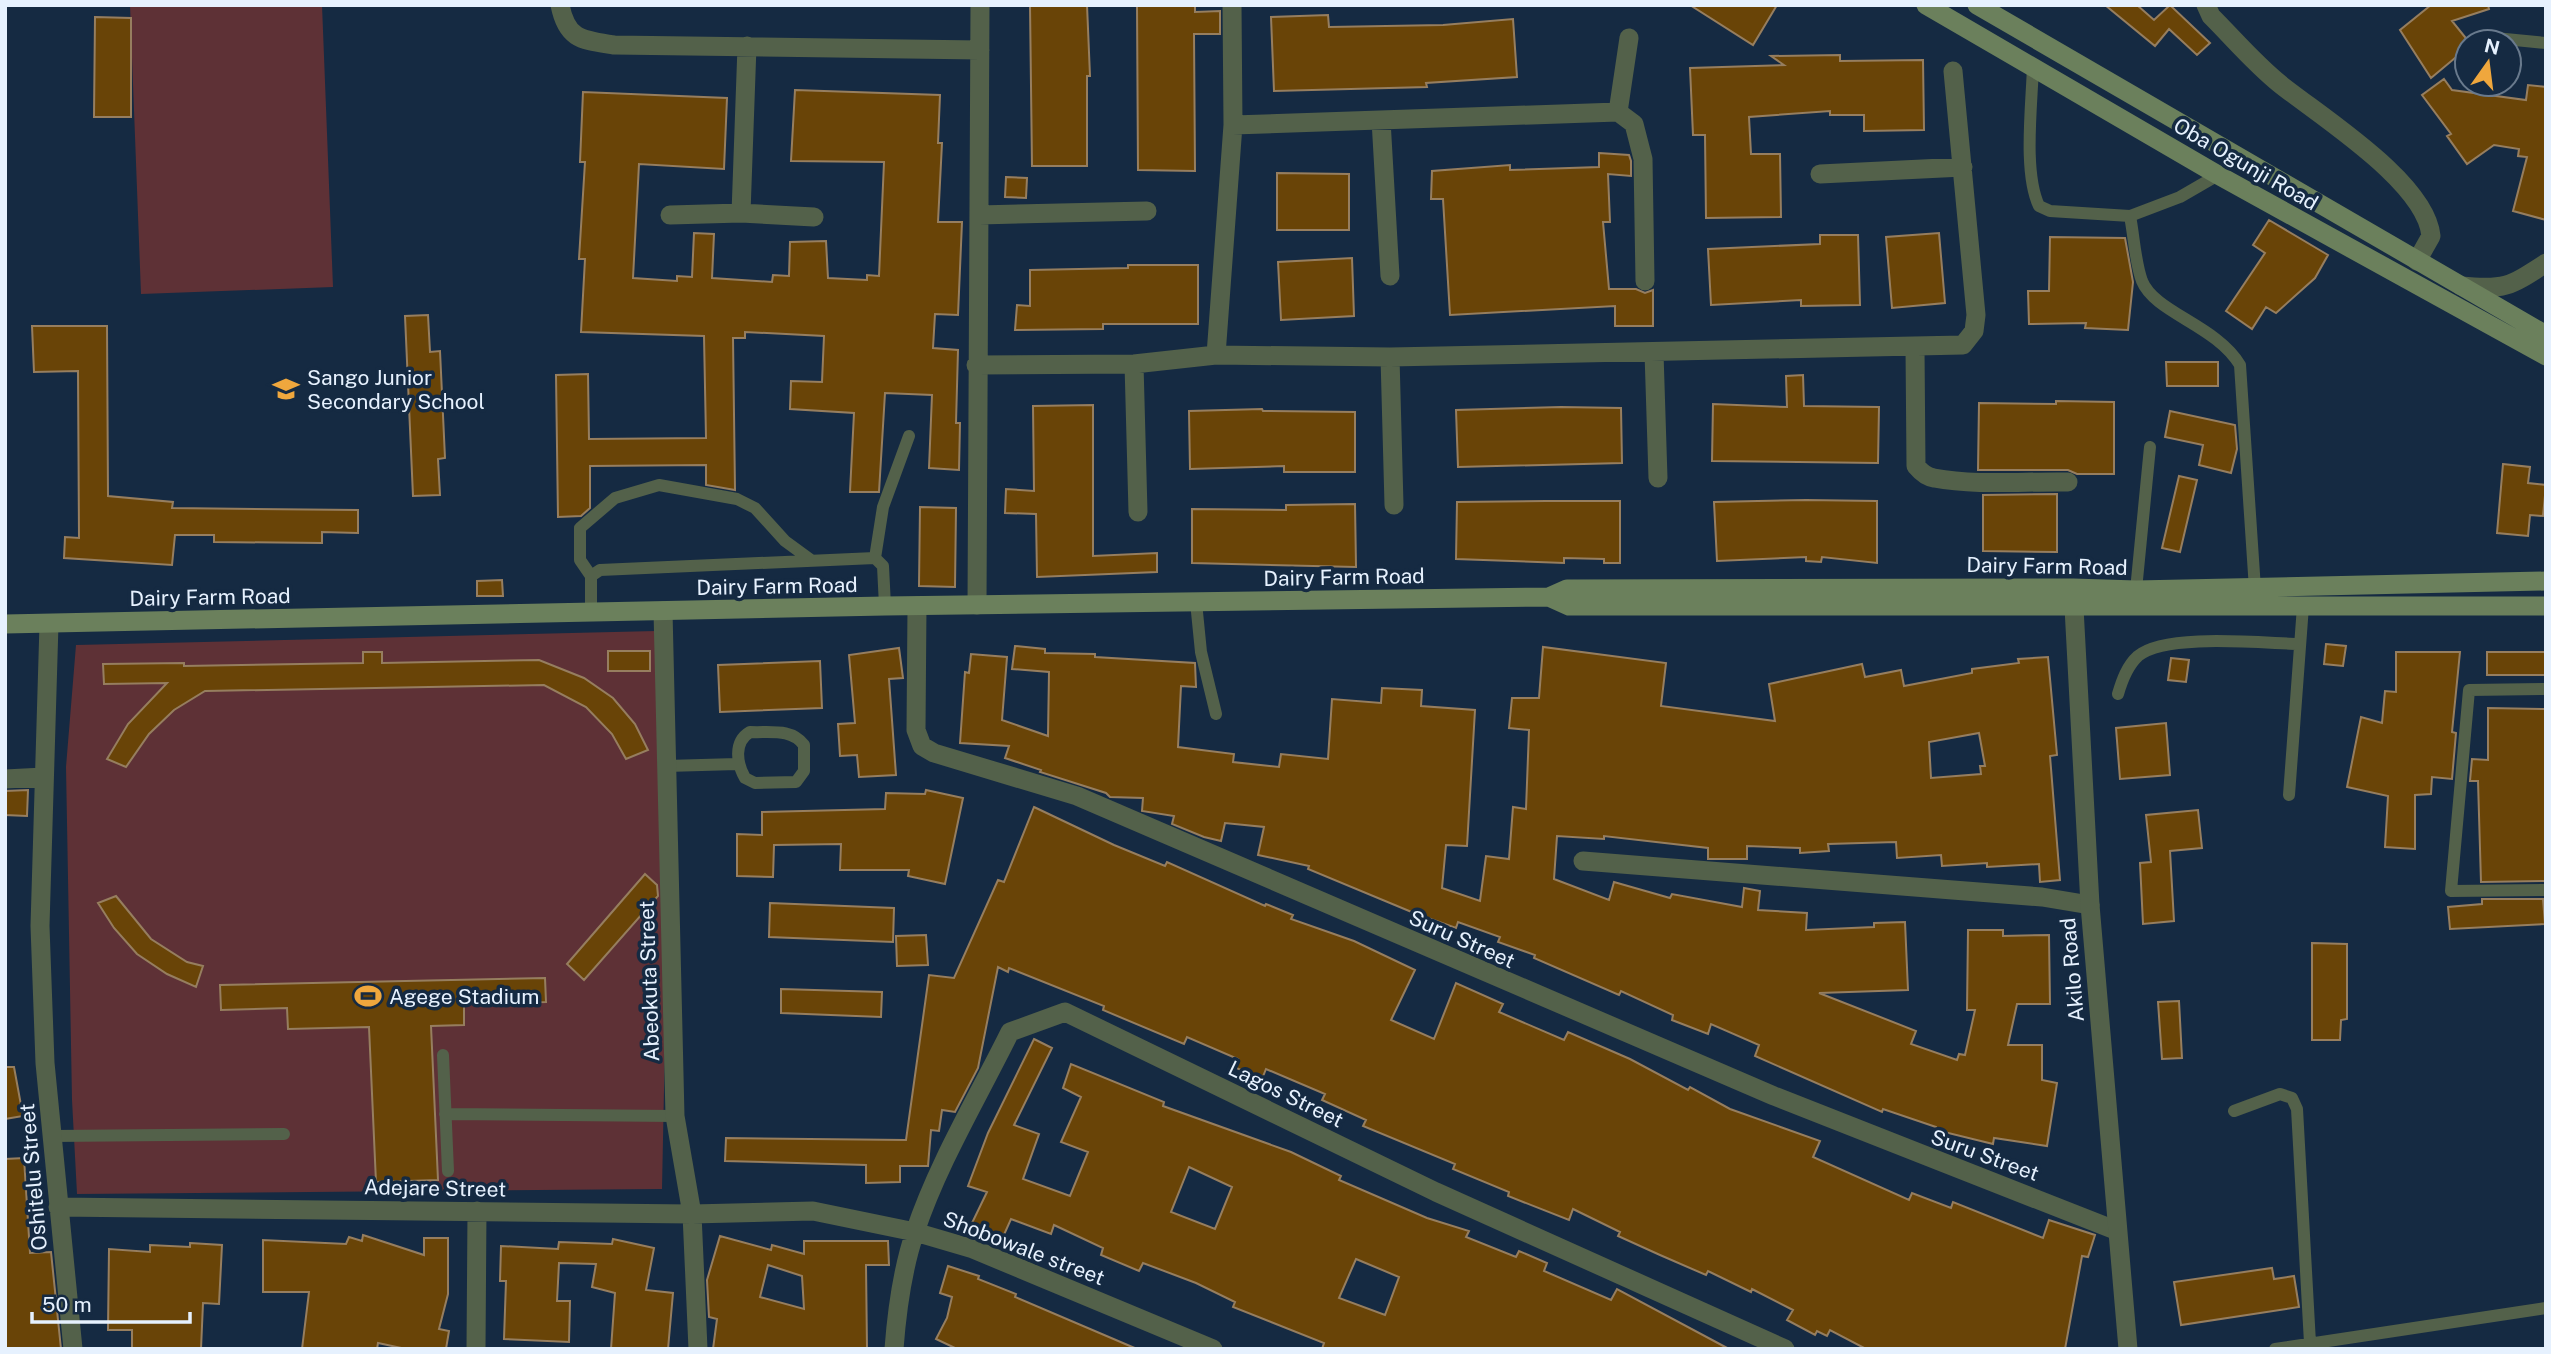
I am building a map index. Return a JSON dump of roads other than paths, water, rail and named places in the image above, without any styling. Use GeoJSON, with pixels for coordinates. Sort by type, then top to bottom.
{"type":"FeatureCollection","features":[{"type":"Feature","properties":{"kind":"main road","name":"Oba Ogunji Road"},"geometry":{"type":"LineString","coordinates":[[1926,5],[2218,175],[2546,356]]}},
{"type":"Feature","properties":{"kind":"main road","name":"Oba Ogunji Road"},"geometry":{"type":"LineString","coordinates":[[1981,8],[2546,335]]}},
{"type":"Feature","properties":{"kind":"main road"},"geometry":{"type":"LineString","coordinates":[[1973,32],[1981,8]]}},
{"type":"Feature","properties":{"kind":"main road"},"geometry":{"type":"LineString","coordinates":[[2406,279],[2417,261]]}},
{"type":"Feature","properties":{"kind":"main road","name":"Dairy Farm Road"},"geometry":{"type":"LineString","coordinates":[[2073,597],[2136,590],[2546,581]]}},
{"type":"Feature","properties":{"kind":"main road","name":"Dairy Farm Road"},"geometry":{"type":"LineString","coordinates":[[5,624],[885,606],[1549,597],[1567,589],[2073,597],[2303,606],[2546,606]]}},
{"type":"Feature","properties":{"kind":"street"},"geometry":{"type":"LineString","coordinates":[[560,5],[568,31],[582,40],[614,45],[980,50]]}},
{"type":"Feature","properties":{"kind":"street"},"geometry":{"type":"LineString","coordinates":[[977,605],[976,365],[980,5]]}},
{"type":"Feature","properties":{"kind":"street"},"geometry":{"type":"LineString","coordinates":[[1216,355],[1233,125],[1232,5]]}},
{"type":"Feature","properties":{"kind":"street"},"geometry":{"type":"LineString","coordinates":[[2206,5],[2211,16],[2277,82],[2372,155],[2425,211],[2431,236],[2417,261]]}},
{"type":"Feature","properties":{"kind":"street"},"geometry":{"type":"LineString","coordinates":[[1618,112],[1629,38]]}},
{"type":"Feature","properties":{"kind":"street"},"geometry":{"type":"LineString","coordinates":[[741,213],[747,46]]}},
{"type":"Feature","properties":{"kind":"street"},"geometry":{"type":"LineString","coordinates":[[976,365],[1135,364],[1216,355],[1390,357],[1654,354],[1963,345],[1973,331],[1976,315],[1954,72]]}},
{"type":"Feature","properties":{"kind":"street"},"geometry":{"type":"LineString","coordinates":[[1233,125],[1618,112],[1634,124],[1643,159],[1645,281]]}},
{"type":"Feature","properties":{"kind":"street"},"geometry":{"type":"LineString","coordinates":[[1381,120],[1390,276]]}},
{"type":"Feature","properties":{"kind":"street"},"geometry":{"type":"LineString","coordinates":[[1820,174],[1963,167]]}},
{"type":"Feature","properties":{"kind":"street"},"geometry":{"type":"LineString","coordinates":[[979,215],[1147,211]]}},
{"type":"Feature","properties":{"kind":"street"},"geometry":{"type":"LineString","coordinates":[[670,215],[741,213],[814,217]]}},
{"type":"Feature","properties":{"kind":"street"},"geometry":{"type":"LineString","coordinates":[[2461,286],[2498,290],[2513,284],[2546,263]]}},
{"type":"Feature","properties":{"kind":"street"},"geometry":{"type":"LineString","coordinates":[[1915,348],[1916,466],[1921,472],[1931,478],[1956,480],[2068,482]]}},
{"type":"Feature","properties":{"kind":"street"},"geometry":{"type":"LineString","coordinates":[[1654,354],[1658,478]]}},
{"type":"Feature","properties":{"kind":"street"},"geometry":{"type":"LineString","coordinates":[[1390,357],[1394,505]]}},
{"type":"Feature","properties":{"kind":"street"},"geometry":{"type":"LineString","coordinates":[[1135,364],[1138,512]]}},
{"type":"Feature","properties":{"kind":"street","name":"Akilo Road"},"geometry":{"type":"LineString","coordinates":[[2073,597],[2090,905],[2128,1349]]}},
{"type":"Feature","properties":{"kind":"street","name":"Suru Street"},"geometry":{"type":"LineString","coordinates":[[917,606],[916,730],[922,746],[934,753],[1077,796],[1761,1091],[2116,1230]]}},
{"type":"Feature","properties":{"kind":"street","name":"Abeokuta Street"},"geometry":{"type":"LineString","coordinates":[[663,611],[675,1116],[692,1214],[698,1349]]}},
{"type":"Feature","properties":{"kind":"street","name":"Oshitelu Street"},"geometry":{"type":"LineString","coordinates":[[49,624],[40,926],[45,1063],[73,1349]]}},
{"type":"Feature","properties":{"kind":"street"},"geometry":{"type":"LineString","coordinates":[[5,779],[44,777]]}},
{"type":"Feature","properties":{"kind":"street"},"geometry":{"type":"LineString","coordinates":[[1583,861],[2042,897],[2090,905]]}},
{"type":"Feature","properties":{"kind":"street","name":"Lagos Street"},"geometry":{"type":"LineString","coordinates":[[894,1349],[903,1278],[915,1232],[934,1186],[1010,1032],[1065,1012],[1436,1192],[1785,1349]]}},
{"type":"Feature","properties":{"kind":"street","name":"Adejare Street"},"geometry":{"type":"LineString","coordinates":[[58,1208],[692,1214],[813,1211]]}},
{"type":"Feature","properties":{"kind":"street"},"geometry":{"type":"LineString","coordinates":[[476,1349],[477,1211]]}},
{"type":"Feature","properties":{"kind":"street","name":"Shobowale street"},"geometry":{"type":"LineString","coordinates":[[813,1211],[915,1232],[973,1249],[1213,1349]]}},
{"type":"Feature","properties":{"kind":"lane"},"geometry":{"type":"LineString","coordinates":[[2523,41],[2546,43]]}},
{"type":"Feature","properties":{"kind":"lane"},"geometry":{"type":"LineString","coordinates":[[2033,65],[2032,156],[2035,197],[2039,206],[2050,211],[2130,216],[2180,197],[2218,175]]}},
{"type":"Feature","properties":{"kind":"lane"},"geometry":{"type":"LineString","coordinates":[[2130,216],[2142,281],[2154,299],[2216,336],[2231,350],[2240,365],[2255,589]]}},
{"type":"Feature","properties":{"kind":"lane"},"geometry":{"type":"LineString","coordinates":[[875,558],[883,506],[909,436]]}},
{"type":"Feature","properties":{"kind":"lane"},"geometry":{"type":"LineString","coordinates":[[2136,590],[2150,447]]}},
{"type":"Feature","properties":{"kind":"lane"},"geometry":{"type":"LineString","coordinates":[[591,612],[591,576],[580,561],[580,528],[615,498],[659,485],[737,499],[755,508],[785,541],[811,560]]}},
{"type":"Feature","properties":{"kind":"lane"},"geometry":{"type":"LineString","coordinates":[[591,576],[600,570],[875,558],[883,566],[885,606]]}},
{"type":"Feature","properties":{"kind":"lane"},"geometry":{"type":"LineString","coordinates":[[1196,602],[1201,652],[1216,714]]}},
{"type":"Feature","properties":{"kind":"lane"},"geometry":{"type":"LineString","coordinates":[[2289,795],[2298,644],[2303,606]]}},
{"type":"Feature","properties":{"kind":"lane"},"geometry":{"type":"LineString","coordinates":[[2118,694],[2123,677],[2139,655],[2174,642],[2298,644]]}},
{"type":"Feature","properties":{"kind":"lane"},"geometry":{"type":"LineString","coordinates":[[2546,689],[2469,690],[2451,891],[2546,890]]}},
{"type":"Feature","properties":{"kind":"lane"},"geometry":{"type":"LineString","coordinates":[[750,732],[789,733],[804,745],[804,771],[796,782],[750,782],[737,764],[740,742],[750,732]]}},
{"type":"Feature","properties":{"kind":"lane"},"geometry":{"type":"LineString","coordinates":[[666,766],[737,764]]}},
{"type":"Feature","properties":{"kind":"lane"},"geometry":{"type":"LineString","coordinates":[[443,1055],[448,1171]]}},
{"type":"Feature","properties":{"kind":"lane"},"geometry":{"type":"LineString","coordinates":[[2234,1111],[2280,1094],[2292,1098],[2297,1109],[2310,1343]]}},
{"type":"Feature","properties":{"kind":"lane"},"geometry":{"type":"LineString","coordinates":[[445,1114],[675,1116]]}},
{"type":"Feature","properties":{"kind":"lane"},"geometry":{"type":"LineString","coordinates":[[52,1136],[284,1134]]}},
{"type":"Feature","properties":{"kind":"lane"},"geometry":{"type":"LineString","coordinates":[[2275,1349],[2546,1308]]}},
{"type":"Feature","properties":{"kind":"place","name":"Sango Junior Secondary School"},"geometry":{"type":"Point","coordinates":[286,389]}},
{"type":"Feature","properties":{"kind":"place","name":"Agege Stadium"},"geometry":{"type":"Point","coordinates":[368,996]}}]}
